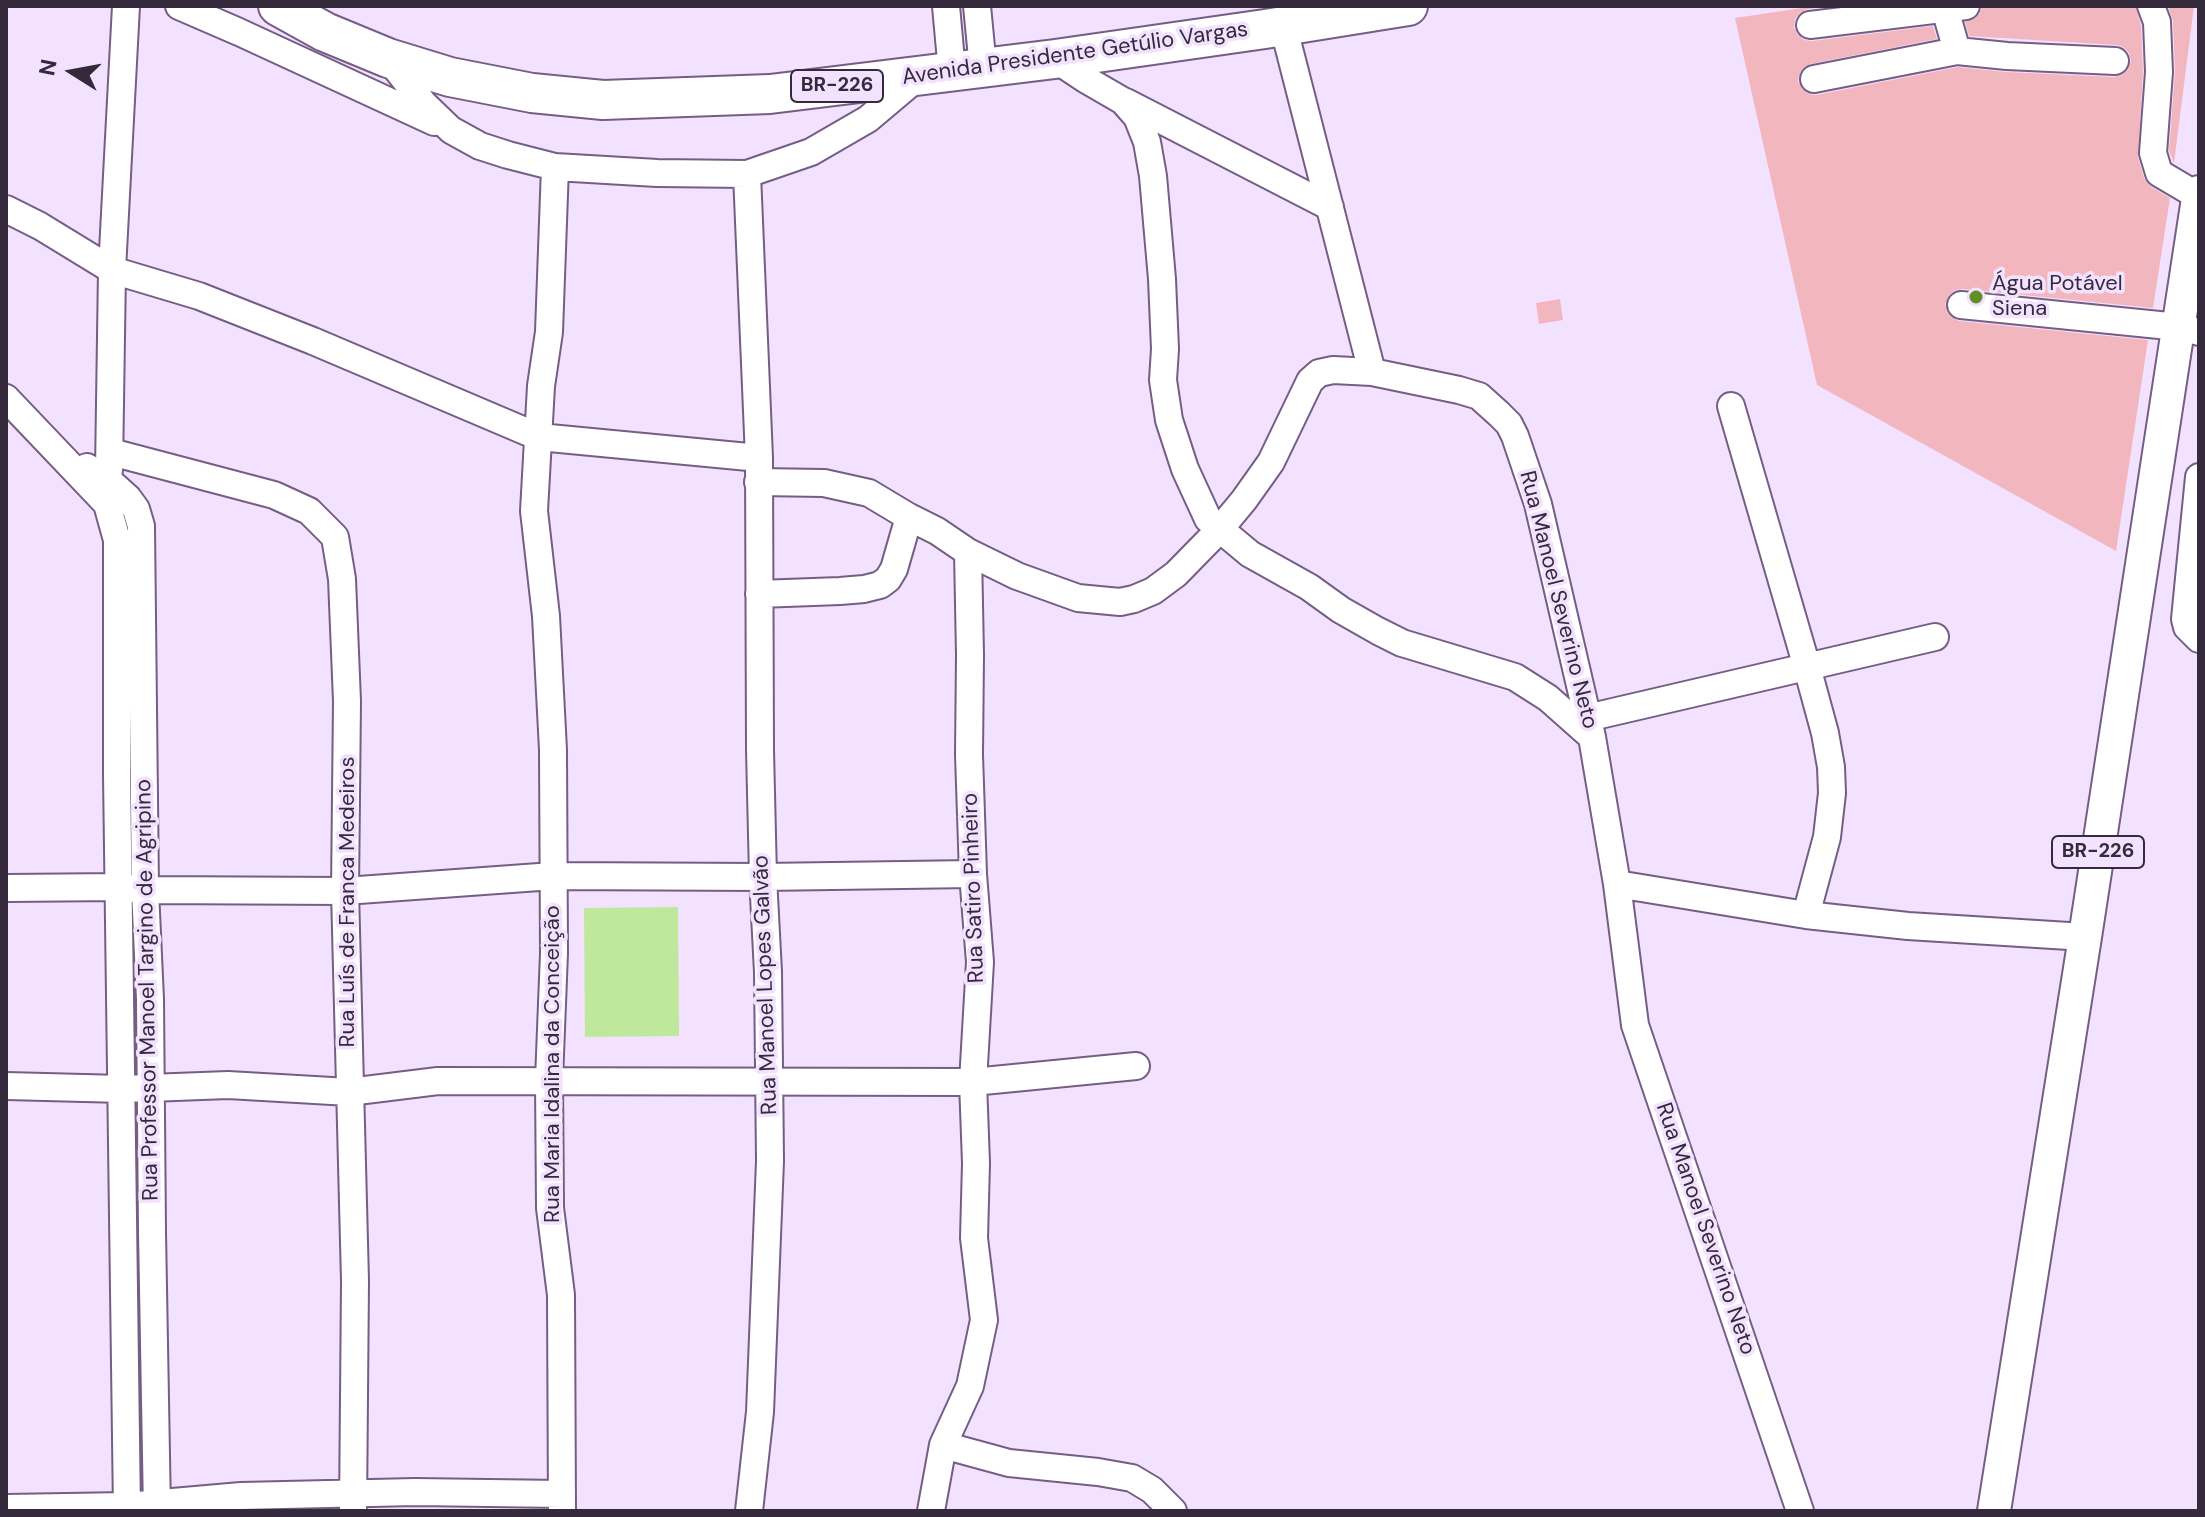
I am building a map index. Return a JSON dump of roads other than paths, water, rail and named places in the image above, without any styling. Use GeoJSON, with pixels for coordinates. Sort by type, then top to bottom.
{"type":"FeatureCollection","features":[{"type":"Feature","properties":{"kind":"highway","name":"Avenida Presidente Getúlio Vargas"},"geometry":{"type":"LineString","coordinates":[[278,6],[325,32],[388,58],[450,77],[532,93],[603,100],[770,94],[1055,59],[1272,20],[1408,6]]}},
{"type":"Feature","properties":{"kind":"main road","name":"BR-226"},"geometry":{"type":"LineString","coordinates":[[1994,1511],[2085,937],[2189,329],[2199,194]]}},
{"type":"Feature","properties":{"kind":"street"},"geometry":{"type":"LineString","coordinates":[[104,488],[111,452],[109,379],[112,270],[126,6]]}},
{"type":"Feature","properties":{"kind":"street"},"geometry":{"type":"LineString","coordinates":[[179,6],[254,38],[480,146],[508,155],[555,167],[747,174],[811,152],[952,72],[977,6]]}},
{"type":"Feature","properties":{"kind":"street"},"geometry":{"type":"LineString","coordinates":[[946,6],[952,72]]}},
{"type":"Feature","properties":{"kind":"street"},"geometry":{"type":"LineString","coordinates":[[2151,6],[2157,22],[2159,72],[2153,153],[2159,173],[2199,194]]}},
{"type":"Feature","properties":{"kind":"street"},"geometry":{"type":"LineString","coordinates":[[1810,25],[1956,7],[1957,51]]}},
{"type":"Feature","properties":{"kind":"street"},"geometry":{"type":"LineString","coordinates":[[1272,20],[1330,207],[1372,372]]}},
{"type":"Feature","properties":{"kind":"street"},"geometry":{"type":"LineString","coordinates":[[1814,79],[1957,51],[2115,61]]}},
{"type":"Feature","properties":{"kind":"street"},"geometry":{"type":"LineString","coordinates":[[388,58],[423,103],[451,130]]}},
{"type":"Feature","properties":{"kind":"street"},"geometry":{"type":"LineString","coordinates":[[1055,59],[1123,101],[1330,207]]}},
{"type":"Feature","properties":{"kind":"street"},"geometry":{"type":"LineString","coordinates":[[1123,101],[1137,117],[1147,142],[1153,176],[1163,307],[1163,380],[1169,420],[1185,469],[1208,519],[1250,554],[1378,631],[1402,643],[1515,677],[1590,727],[1807,667],[1935,637]]}},
{"type":"Feature","properties":{"kind":"street","name":"Rua Maria Idalina da Conceição"},"geometry":{"type":"LineString","coordinates":[[555,167],[550,319],[541,386],[534,511],[546,616],[553,750],[550,1208],[561,1295],[562,1502]]}},
{"type":"Feature","properties":{"kind":"street","name":"Rua Manoel Lopes Galvão"},"geometry":{"type":"LineString","coordinates":[[747,174],[758,470],[763,877],[770,1082],[764,1343],[749,1511]]}},
{"type":"Feature","properties":{"kind":"street","name":"Rua Manoel Severino Neto"},"geometry":{"type":"LineString","coordinates":[[6,209],[112,270],[213,301],[539,437],[758,470],[869,493],[968,552],[1017,576],[1078,598],[1120,602],[1134,599],[1153,591],[1185,565],[1220,529],[1271,462],[1310,381],[1319,373],[1333,370],[1372,372],[1479,396],[1509,424],[1538,504],[1590,727],[1617,884],[1635,1025],[1800,1511]]}},
{"type":"Feature","properties":{"kind":"street"},"geometry":{"type":"LineString","coordinates":[[1961,305],[2189,329]]}},
{"type":"Feature","properties":{"kind":"street","name":"Rua Professor Manoel Targino de Agripino"},"geometry":{"type":"LineString","coordinates":[[6,398],[57,449],[104,488],[128,498],[136,509],[141,526],[132,888],[123,1089],[127,1509]]}},
{"type":"Feature","properties":{"kind":"street"},"geometry":{"type":"LineString","coordinates":[[1731,406],[1807,667],[1831,767],[1832,793],[1827,837],[1806,915]]}},
{"type":"Feature","properties":{"kind":"street","name":"Rua Luís de Franca Medeiros"},"geometry":{"type":"LineString","coordinates":[[111,452],[274,495],[309,511],[335,537],[342,579],[347,701],[345,891],[355,1281],[353,1503]]}},
{"type":"Feature","properties":{"kind":"street"},"geometry":{"type":"LineString","coordinates":[[2199,477],[2185,619],[2187,627],[2199,639]]}},
{"type":"Feature","properties":{"kind":"street"},"geometry":{"type":"LineString","coordinates":[[759,594],[840,591],[880,585],[894,569],[909,517]]}},
{"type":"Feature","properties":{"kind":"street","name":"Rua Satiro Pinheiro"},"geometry":{"type":"LineString","coordinates":[[943,1445],[970,1386],[984,1320],[974,1238],[976,1163],[973,1082],[980,962],[969,755],[968,552]]}},
{"type":"Feature","properties":{"kind":"street"},"geometry":{"type":"LineString","coordinates":[[6,888],[345,891],[553,876],[973,874]]}},
{"type":"Feature","properties":{"kind":"street"},"geometry":{"type":"LineString","coordinates":[[1617,884],[1806,915],[1908,926],[2085,937]]}},
{"type":"Feature","properties":{"kind":"street","name":"Rua Professor Manoel Targino de Agripino"},"geometry":{"type":"LineString","coordinates":[[132,888],[150,999],[158,1507]]}},
{"type":"Feature","properties":{"kind":"street"},"geometry":{"type":"LineString","coordinates":[[6,1086],[123,1089],[228,1085],[349,1092],[438,1081],[973,1082],[1136,1066]]}},
{"type":"Feature","properties":{"kind":"street"},"geometry":{"type":"LineString","coordinates":[[931,1511],[943,1445],[1009,1463],[1132,1478],[1152,1490],[1173,1511]]}},
{"type":"Feature","properties":{"kind":"street"},"geometry":{"type":"LineString","coordinates":[[6,1508],[127,1509],[241,1496],[353,1503],[415,1492],[562,1502]]}},
{"type":"Feature","properties":{"kind":"place","name":"Água Potável Siena"},"geometry":{"type":"Point","coordinates":[1976,297]}}]}
